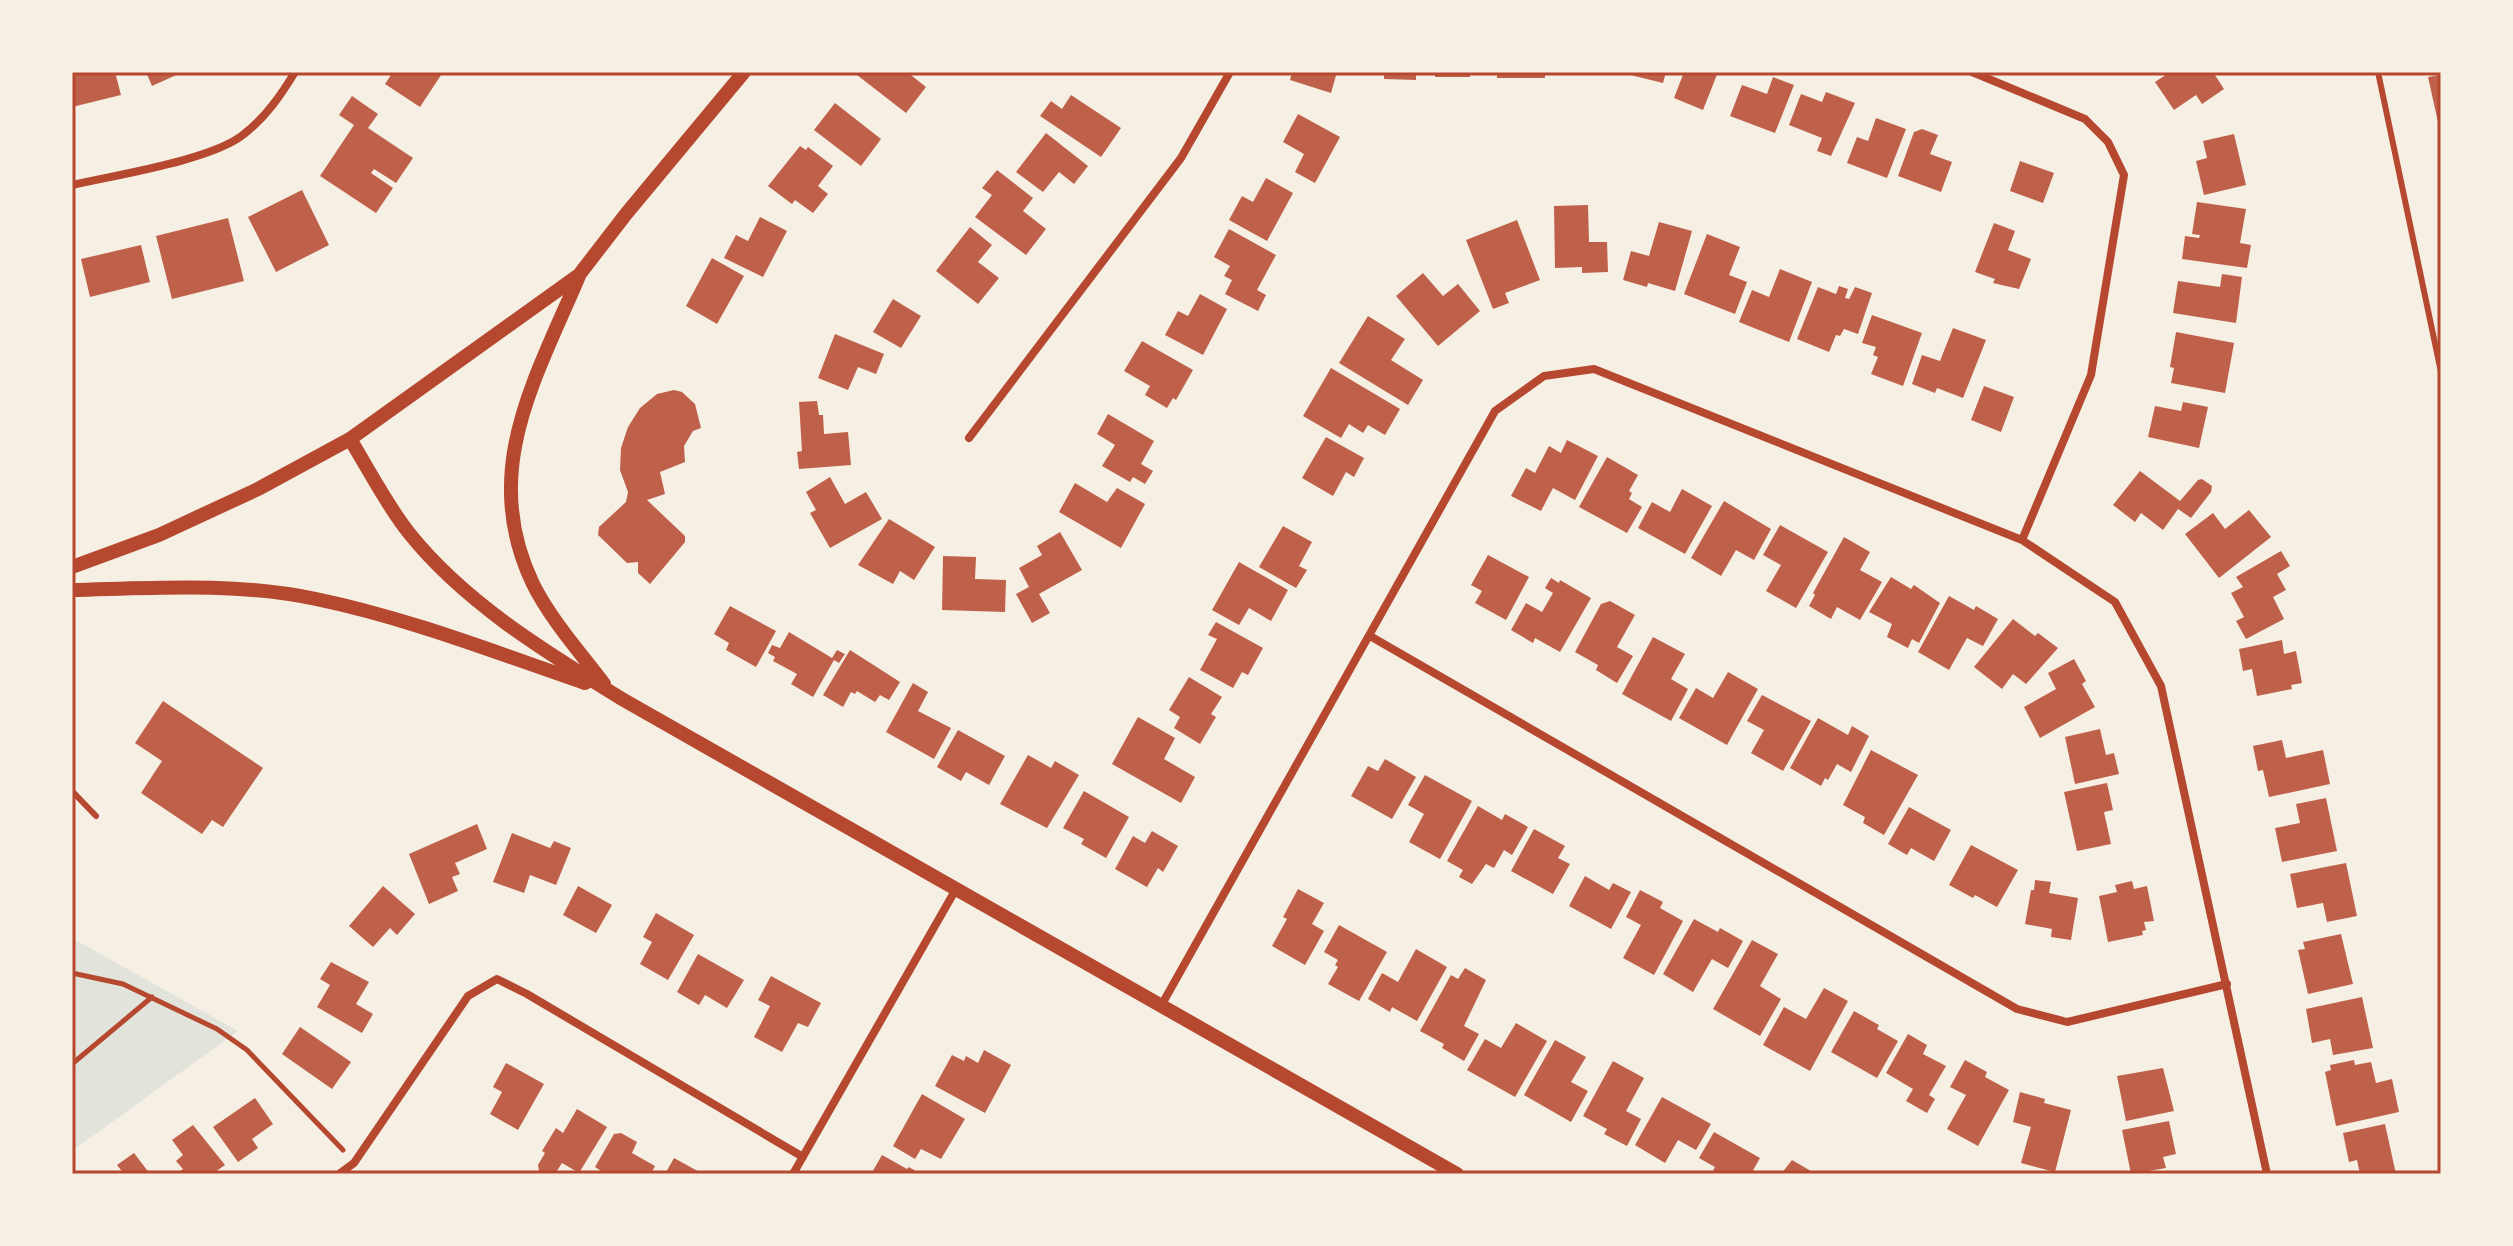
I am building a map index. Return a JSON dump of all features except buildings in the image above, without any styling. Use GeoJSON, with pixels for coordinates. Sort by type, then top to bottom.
{"type":"FeatureCollection","features":[{"type":"Feature","properties":{"kind":"street"},"geometry":{"type":"LineString","coordinates":[[72,185],[207,153],[243,136],[277,101],[295,72]]}},
{"type":"Feature","properties":{"kind":"street"},"geometry":{"type":"LineString","coordinates":[[609,691],[534,586],[515,539],[509,483],[515,442],[525,403],[579,275],[744,72]]}},
{"type":"Feature","properties":{"kind":"street"},"geometry":{"type":"LineString","coordinates":[[969,438],[1181,158],[1230,72]]}},
{"type":"Feature","properties":{"kind":"street"},"geometry":{"type":"LineString","coordinates":[[1972,72],[2085,119],[2108,142],[2124,175],[2091,375],[2022,540]]}},
{"type":"Feature","properties":{"kind":"street"},"geometry":{"type":"LineString","coordinates":[[72,567],[159,535],[244,496],[350,439],[579,275]]}},
{"type":"Feature","properties":{"kind":"street"},"geometry":{"type":"LineString","coordinates":[[1161,1006],[1495,411],[1544,376],[1594,369],[2022,540],[2115,602],[2161,686],[2267,1174]]}},
{"type":"Feature","properties":{"kind":"street"},"geometry":{"type":"LineString","coordinates":[[350,439],[408,532],[435,562],[538,647],[609,691],[1457,1174]]}},
{"type":"Feature","properties":{"kind":"street"},"geometry":{"type":"LineString","coordinates":[[72,590],[223,587],[314,599],[391,618],[609,691]]}},
{"type":"Feature","properties":{"kind":"street"},"geometry":{"type":"LineString","coordinates":[[1370,636],[2017,1009],[2067,1022],[2227,984]]}},
{"type":"Feature","properties":{"kind":"street"},"geometry":{"type":"LineString","coordinates":[[793,1174],[956,889]]}},
{"type":"Feature","properties":{"kind":"street"},"geometry":{"type":"LineString","coordinates":[[339,1174],[354,1163],[468,996],[497,979],[540,1001],[803,1157]]}},
{"type":"Feature","properties":{"kind":"lane"},"geometry":{"type":"LineString","coordinates":[[2378,72],[2441,372]]}},
{"type":"Feature","properties":{"kind":"lane"},"geometry":{"type":"LineString","coordinates":[[72,791],[96,816]]}},
{"type":"Feature","properties":{"kind":"path"},"geometry":{"type":"LineString","coordinates":[[72,973],[123,984],[217,1029],[247,1050],[354,1163]]}},
{"type":"Feature","properties":{"kind":"path"},"geometry":{"type":"LineString","coordinates":[[72,1064],[152,997]]}},
{"type":"Feature","properties":{"kind":"shaded area"},"geometry":{"type":"Polygon","coordinates":[[[72,938],[238,1031],[72,1151],[72,938]]]}}]}
